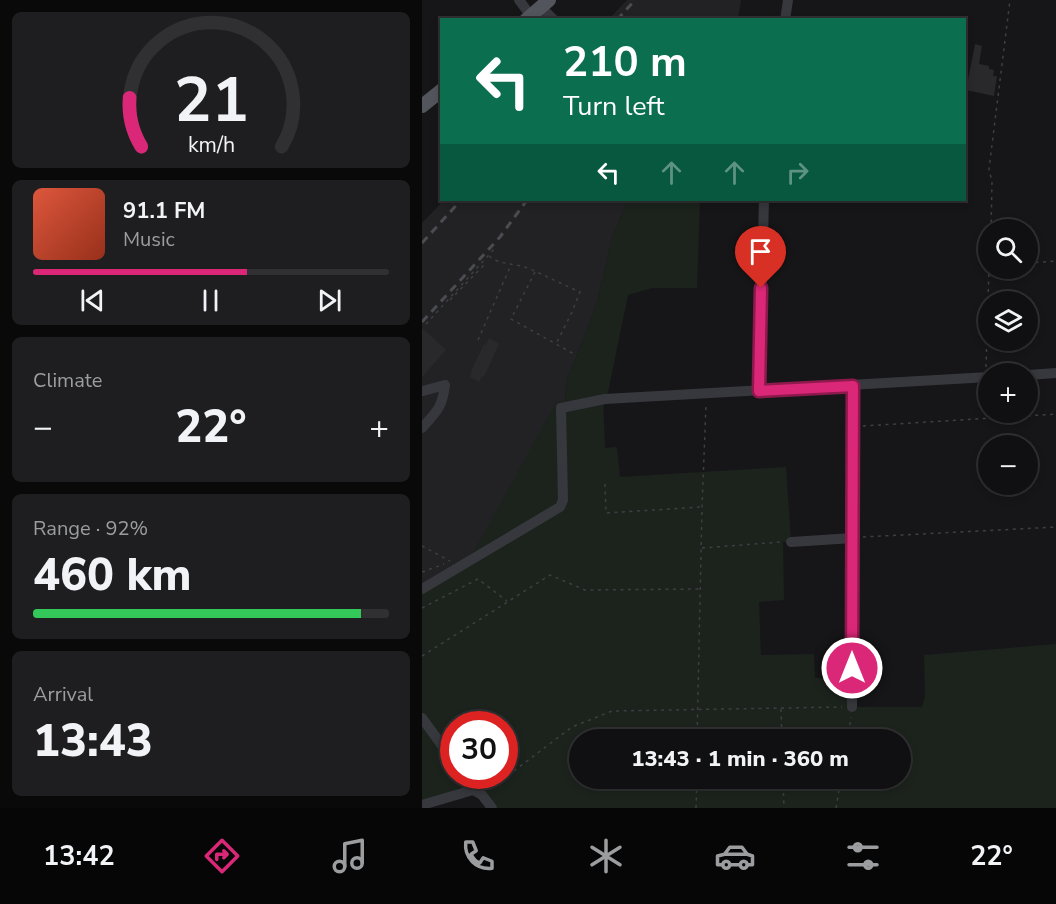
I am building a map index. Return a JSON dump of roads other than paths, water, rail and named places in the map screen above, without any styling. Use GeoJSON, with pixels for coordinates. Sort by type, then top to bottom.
{"type":"FeatureCollection","features":[{"type":"Feature","properties":{"kind":"main road"},"geometry":{"type":"LineString","coordinates":[[422,106],[440,92]]}},
{"type":"Feature","properties":{"kind":"street"},"geometry":{"type":"LineString","coordinates":[[519,0],[551,18]]}},
{"type":"Feature","properties":{"kind":"street"},"geometry":{"type":"LineString","coordinates":[[785,18],[788,0]]}},
{"type":"Feature","properties":{"kind":"street"},"geometry":{"type":"LineString","coordinates":[[759,391],[764,201]]}},
{"type":"Feature","properties":{"kind":"street"},"geometry":{"type":"LineString","coordinates":[[1038,374],[1056,373]]}},
{"type":"Feature","properties":{"kind":"street"},"geometry":{"type":"LineString","coordinates":[[422,589],[560,507],[563,500],[561,408],[605,399],[978,378]]}},
{"type":"Feature","properties":{"kind":"street"},"geometry":{"type":"LineString","coordinates":[[422,428],[439,410],[445,385],[423,392]]}},
{"type":"Feature","properties":{"kind":"street"},"geometry":{"type":"LineString","coordinates":[[852,707],[853,386]]}},
{"type":"Feature","properties":{"kind":"street"},"geometry":{"type":"LineString","coordinates":[[791,542],[853,538]]}},
{"type":"Feature","properties":{"kind":"street"},"geometry":{"type":"LineString","coordinates":[[422,718],[440,743]]}},
{"type":"Feature","properties":{"kind":"street"},"geometry":{"type":"LineString","coordinates":[[475,789],[492,808]]}},
{"type":"Feature","properties":{"kind":"street"},"geometry":{"type":"LineString","coordinates":[[422,805],[478,792]]}},
{"type":"Feature","properties":{"kind":"railway"},"geometry":{"type":"LineString","coordinates":[[619,18],[635,0]]}},
{"type":"Feature","properties":{"kind":"railway"},"geometry":{"type":"LineString","coordinates":[[422,243],[460,201]]}},
{"type":"Feature","properties":{"kind":"railway"},"geometry":{"type":"LineString","coordinates":[[422,322],[500,237],[526,201]]}}]}
